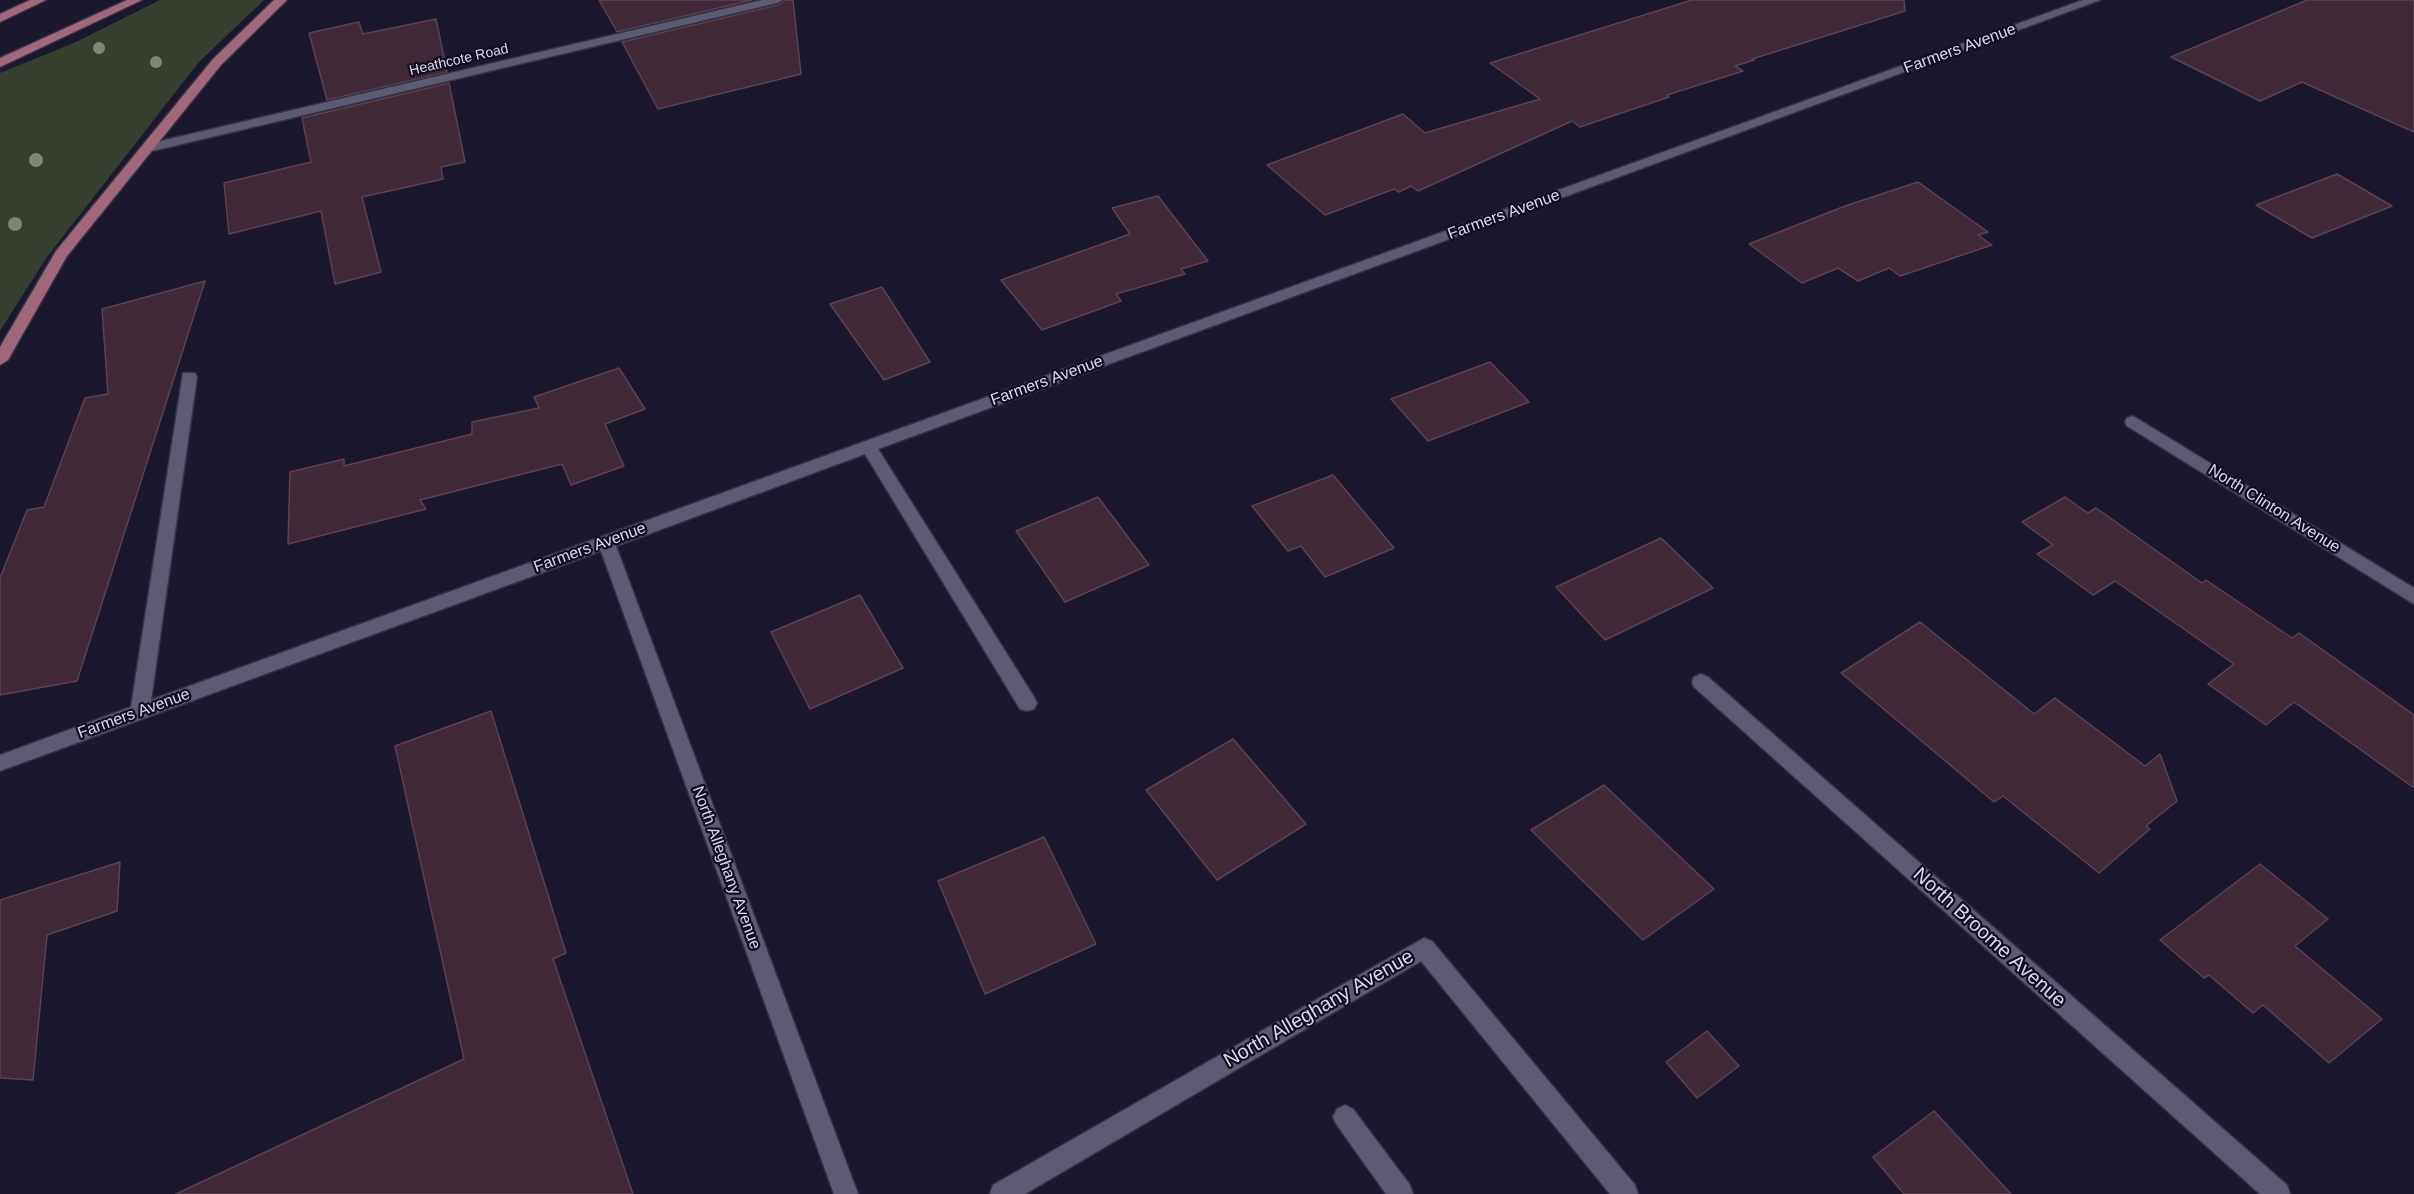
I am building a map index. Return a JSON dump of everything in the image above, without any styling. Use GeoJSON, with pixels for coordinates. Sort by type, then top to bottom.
{"type":"FeatureCollection","features":[{"type":"Feature","properties":{"kind":"main road"},"geometry":{"type":"LineString","coordinates":[[0,18],[40,0]]}},
{"type":"Feature","properties":{"kind":"main road"},"geometry":{"type":"LineString","coordinates":[[0,63],[136,0]]}},
{"type":"Feature","properties":{"kind":"main road"},"geometry":{"type":"LineString","coordinates":[[0,360],[61,254],[217,62],[281,0]]}},
{"type":"Feature","properties":{"kind":"street","name":"Heathcote Road"},"geometry":{"type":"LineString","coordinates":[[148,148],[777,0]]}},
{"type":"Feature","properties":{"kind":"street","name":"Farmers Avenue"},"geometry":{"type":"LineString","coordinates":[[0,763],[2094,0]]}},
{"type":"Feature","properties":{"kind":"street"},"geometry":{"type":"LineString","coordinates":[[140,712],[189,377]]}},
{"type":"Feature","properties":{"kind":"street","name":"North Clinton Avenue"},"geometry":{"type":"LineString","coordinates":[[2133,422],[2414,597]]}},
{"type":"Feature","properties":{"kind":"street"},"geometry":{"type":"LineString","coordinates":[[868,446],[1027,703]]}},
{"type":"Feature","properties":{"kind":"street","name":"North Alleghany Avenue"},"geometry":{"type":"LineString","coordinates":[[606,542],[846,1194]]}},
{"type":"Feature","properties":{"kind":"street","name":"North Broome Avenue"},"geometry":{"type":"LineString","coordinates":[[1701,682],[2278,1194]]}},
{"type":"Feature","properties":{"kind":"street","name":"North Alleghany Avenue"},"geometry":{"type":"LineString","coordinates":[[1002,1194],[1424,948],[1626,1194]]}},
{"type":"Feature","properties":{"kind":"street"},"geometry":{"type":"LineString","coordinates":[[1346,1117],[1401,1194]]}},
{"type":"Feature","properties":{"kind":"green space"},"geometry":{"type":"Polygon","coordinates":[[[160,0],[264,0],[199,62],[47,257],[0,331],[0,73],[76,42],[160,0]]]}},
{"type":"Feature","properties":{"kind":"building"},"geometry":{"type":"Polygon","coordinates":[[[599,0],[752,0],[617,32],[599,0]]]}},
{"type":"Feature","properties":{"kind":"building"},"geometry":{"type":"Polygon","coordinates":[[[785,0],[793,0],[801,74],[658,109],[622,42],[778,5],[785,0]]]}},
{"type":"Feature","properties":{"kind":"building"},"geometry":{"type":"Polygon","coordinates":[[[1692,0],[1904,0],[1905,11],[1752,59],[1754,60],[1735,66],[1743,71],[1667,95],[1669,97],[1580,127],[1572,121],[1418,191],[1411,186],[1399,192],[1394,189],[1325,215],[1267,165],[1403,114],[1425,133],[1540,99],[1490,63],[1692,0]]]}},
{"type":"Feature","properties":{"kind":"building"},"geometry":{"type":"Polygon","coordinates":[[[2307,0],[2414,0],[2414,132],[2302,82],[2260,101],[2171,57],[2307,0]]]}},
{"type":"Feature","properties":{"kind":"building"},"geometry":{"type":"Polygon","coordinates":[[[436,19],[447,72],[327,100],[309,33],[359,22],[363,34],[436,19]]]}},
{"type":"Feature","properties":{"kind":"building"},"geometry":{"type":"Polygon","coordinates":[[[449,83],[465,162],[441,167],[443,179],[362,197],[381,272],[335,284],[321,211],[229,234],[224,183],[311,162],[302,118],[449,83]]]}},
{"type":"Feature","properties":{"kind":"building"},"geometry":{"type":"Polygon","coordinates":[[[2337,174],[2392,206],[2312,238],[2256,205],[2337,174]]]}},
{"type":"Feature","properties":{"kind":"building"},"geometry":{"type":"Polygon","coordinates":[[[1918,182],[1988,232],[1978,235],[1992,245],[1900,276],[1889,268],[1858,281],[1838,268],[1802,283],[1749,244],[1845,206],[1918,182]]]}},
{"type":"Feature","properties":{"kind":"building"},"geometry":{"type":"Polygon","coordinates":[[[1158,196],[1208,261],[1181,269],[1185,274],[1116,294],[1121,301],[1042,330],[1001,280],[1130,234],[1112,208],[1158,196]]]}},
{"type":"Feature","properties":{"kind":"building"},"geometry":{"type":"Polygon","coordinates":[[[205,281],[77,681],[0,695],[0,578],[27,510],[44,507],[85,398],[108,394],[102,309],[205,281]]]}},
{"type":"Feature","properties":{"kind":"building"},"geometry":{"type":"Polygon","coordinates":[[[882,287],[930,362],[884,380],[830,304],[882,287]]]}},
{"type":"Feature","properties":{"kind":"building"},"geometry":{"type":"Polygon","coordinates":[[[1490,362],[1529,402],[1428,441],[1391,399],[1490,362]]]}},
{"type":"Feature","properties":{"kind":"building"},"geometry":{"type":"Polygon","coordinates":[[[619,368],[645,409],[605,424],[624,466],[571,485],[562,464],[420,500],[426,509],[288,544],[290,472],[344,459],[344,466],[472,434],[472,422],[539,408],[534,397],[619,368]]]}},
{"type":"Feature","properties":{"kind":"building"},"geometry":{"type":"Polygon","coordinates":[[[1333,475],[1394,548],[1325,577],[1301,546],[1288,551],[1252,506],[1333,475]]]}},
{"type":"Feature","properties":{"kind":"building"},"geometry":{"type":"Polygon","coordinates":[[[1098,497],[1149,565],[1065,602],[1016,531],[1098,497]]]}},
{"type":"Feature","properties":{"kind":"building"},"geometry":{"type":"Polygon","coordinates":[[[2065,497],[2088,513],[2096,508],[2202,583],[2206,580],[2292,638],[2299,633],[2414,715],[2414,788],[2294,702],[2266,725],[2208,684],[2234,664],[2115,581],[2093,595],[2037,554],[2053,545],[2022,522],[2065,497]]]}},
{"type":"Feature","properties":{"kind":"building"},"geometry":{"type":"Polygon","coordinates":[[[1661,538],[1713,588],[1605,640],[1556,587],[1661,538]]]}},
{"type":"Feature","properties":{"kind":"building"},"geometry":{"type":"Polygon","coordinates":[[[860,595],[903,668],[810,709],[771,632],[860,595]]]}},
{"type":"Feature","properties":{"kind":"building"},"geometry":{"type":"Polygon","coordinates":[[[1920,622],[2034,714],[2055,698],[2145,766],[2160,754],[2177,801],[2146,826],[2150,829],[2099,873],[2003,796],[1994,802],[1841,673],[1920,622]]]}},
{"type":"Feature","properties":{"kind":"building"},"geometry":{"type":"Polygon","coordinates":[[[491,711],[566,953],[553,959],[633,1194],[176,1194],[464,1059],[395,746],[491,711]]]}},
{"type":"Feature","properties":{"kind":"building"},"geometry":{"type":"Polygon","coordinates":[[[1233,739],[1306,824],[1217,880],[1146,790],[1233,739]]]}},
{"type":"Feature","properties":{"kind":"building"},"geometry":{"type":"Polygon","coordinates":[[[1604,785],[1714,889],[1643,940],[1531,830],[1604,785]]]}},
{"type":"Feature","properties":{"kind":"building"},"geometry":{"type":"Polygon","coordinates":[[[1044,837],[1096,944],[985,994],[938,881],[1044,837]]]}},
{"type":"Feature","properties":{"kind":"building"},"geometry":{"type":"Polygon","coordinates":[[[120,862],[117,911],[47,935],[33,1080],[0,1078],[0,900],[120,862]]]}},
{"type":"Feature","properties":{"kind":"building"},"geometry":{"type":"Polygon","coordinates":[[[2260,864],[2328,919],[2295,946],[2382,1019],[2329,1063],[2263,1005],[2253,1013],[2209,975],[2204,978],[2160,940],[2260,864]]]}},
{"type":"Feature","properties":{"kind":"building"},"geometry":{"type":"Polygon","coordinates":[[[1707,1031],[1739,1066],[1697,1098],[1666,1062],[1707,1031]]]}},
{"type":"Feature","properties":{"kind":"building"},"geometry":{"type":"Polygon","coordinates":[[[1934,1111],[2011,1194],[1904,1194],[1873,1157],[1934,1111]]]}}]}
